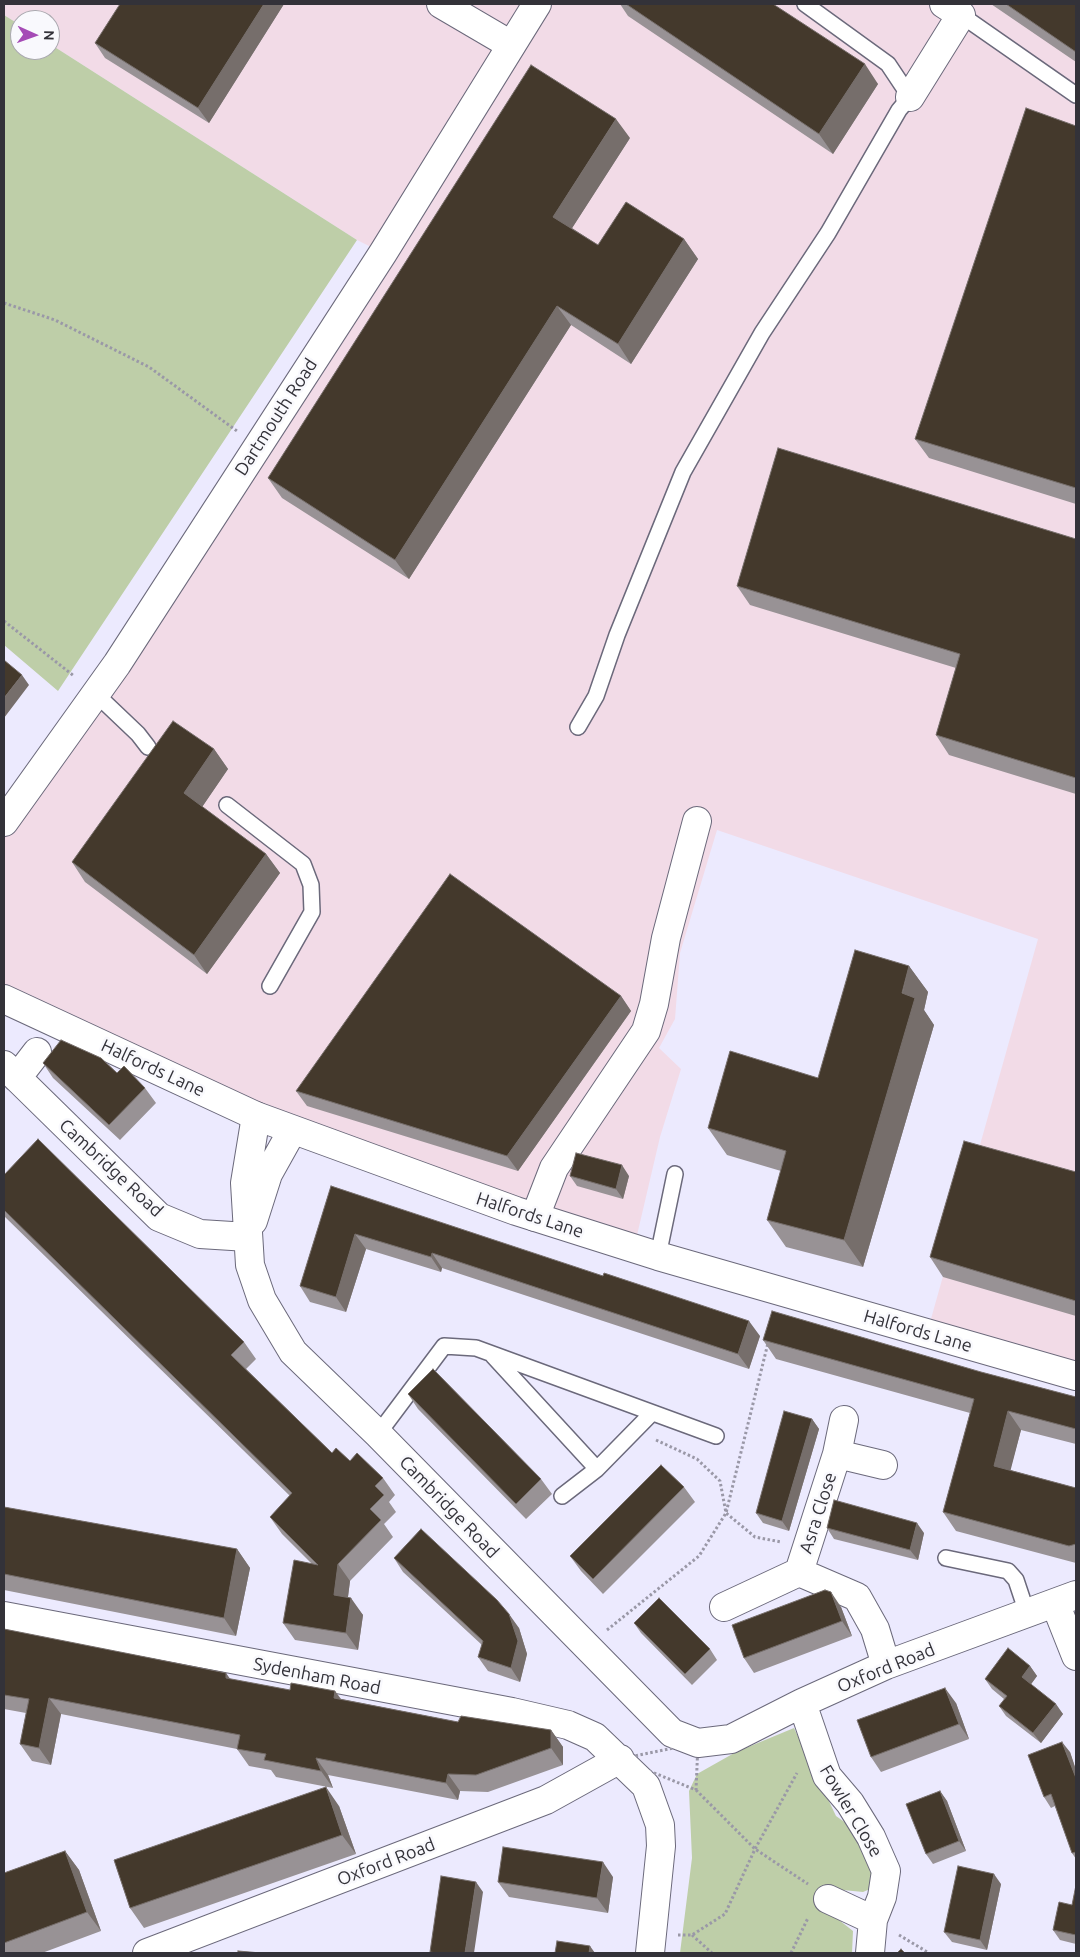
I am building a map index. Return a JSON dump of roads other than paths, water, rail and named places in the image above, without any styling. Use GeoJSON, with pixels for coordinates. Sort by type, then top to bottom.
{"type":"FeatureCollection","features":[{"type":"Feature","properties":{"kind":"street"},"geometry":{"type":"LineString","coordinates":[[441,4],[511,45]]}},
{"type":"Feature","properties":{"kind":"street","name":"Dartmouth Road"},"geometry":{"type":"LineString","coordinates":[[4,822],[97,695],[383,252],[537,4]]}},
{"type":"Feature","properties":{"kind":"street"},"geometry":{"type":"LineString","coordinates":[[910,97],[952,9]]}},
{"type":"Feature","properties":{"kind":"street"},"geometry":{"type":"LineString","coordinates":[[535,1217],[554,1168],[646,1030],[654,1004],[666,938],[697,821]]}},
{"type":"Feature","properties":{"kind":"street","name":"Halfords Lane"},"geometry":{"type":"LineString","coordinates":[[4,999],[292,1131],[535,1217],[658,1256],[1076,1376]]}},
{"type":"Feature","properties":{"kind":"street","name":"Cambridge Road"},"geometry":{"type":"LineString","coordinates":[[37,1052],[10,1071],[159,1217],[200,1234],[248,1237]]}},
{"type":"Feature","properties":{"kind":"street","name":"Cambridge Road"},"geometry":{"type":"LineString","coordinates":[[256,1116],[245,1183],[250,1265],[262,1300],[293,1352],[378,1434],[672,1733],[698,1743]]}},
{"type":"Feature","properties":{"kind":"street","name":"Cambridge Road"},"geometry":{"type":"LineString","coordinates":[[248,1237],[268,1174],[292,1131]]}},
{"type":"Feature","properties":{"kind":"street","name":"Asra Close"},"geometry":{"type":"LineString","coordinates":[[803,1559],[836,1454],[844,1420]]}},
{"type":"Feature","properties":{"kind":"street","name":"Asra Close"},"geometry":{"type":"LineString","coordinates":[[836,1454],[884,1465]]}},
{"type":"Feature","properties":{"kind":"street"},"geometry":{"type":"LineString","coordinates":[[724,1607],[803,1559],[857,1596],[876,1629],[886,1666]]}},
{"type":"Feature","properties":{"kind":"street"},"geometry":{"type":"LineString","coordinates":[[1066,1599],[1076,1656]]}},
{"type":"Feature","properties":{"kind":"street","name":"Oxford Road"},"geometry":{"type":"LineString","coordinates":[[698,1743],[731,1739],[802,1703],[886,1666],[1066,1599]]}},
{"type":"Feature","properties":{"kind":"street","name":"Sydenham Road"},"geometry":{"type":"LineString","coordinates":[[4,1616],[512,1712],[568,1725],[595,1737],[646,1786],[660,1825],[662,1846],[651,1944]]}},
{"type":"Feature","properties":{"kind":"street","name":"Fowler Close"},"geometry":{"type":"LineString","coordinates":[[802,1703],[827,1776],[850,1803],[867,1830],[886,1871],[882,1897],[873,1920],[870,1953]]}},
{"type":"Feature","properties":{"kind":"street","name":"Oxford Road"},"geometry":{"type":"LineString","coordinates":[[148,1953],[546,1800],[620,1759]]}},
{"type":"Feature","properties":{"kind":"street"},"geometry":{"type":"LineString","coordinates":[[824,1896],[873,1920]]}},
{"type":"Feature","properties":{"kind":"lane"},"geometry":{"type":"LineString","coordinates":[[578,727],[596,696],[617,635],[683,472],[762,333],[828,233],[899,110],[910,97],[888,64],[805,4]]}},
{"type":"Feature","properties":{"kind":"lane"},"geometry":{"type":"LineString","coordinates":[[952,9],[1076,95]]}},
{"type":"Feature","properties":{"kind":"lane"},"geometry":{"type":"LineString","coordinates":[[97,695],[138,734],[148,747]]}},
{"type":"Feature","properties":{"kind":"lane"},"geometry":{"type":"LineString","coordinates":[[227,806],[303,864],[310,885],[312,912],[270,986]]}},
{"type":"Feature","properties":{"kind":"lane"},"geometry":{"type":"LineString","coordinates":[[658,1256],[674,1174]]}},
{"type":"Feature","properties":{"kind":"lane"},"geometry":{"type":"LineString","coordinates":[[378,1434],[444,1346],[476,1348],[651,1414],[716,1436]]}},
{"type":"Feature","properties":{"kind":"lane"},"geometry":{"type":"LineString","coordinates":[[490,1354],[597,1469]]}},
{"type":"Feature","properties":{"kind":"lane"},"geometry":{"type":"LineString","coordinates":[[562,1496],[597,1469],[651,1414]]}},
{"type":"Feature","properties":{"kind":"lane"},"geometry":{"type":"LineString","coordinates":[[946,1558],[1008,1571],[1016,1580],[1027,1613]]}}]}
